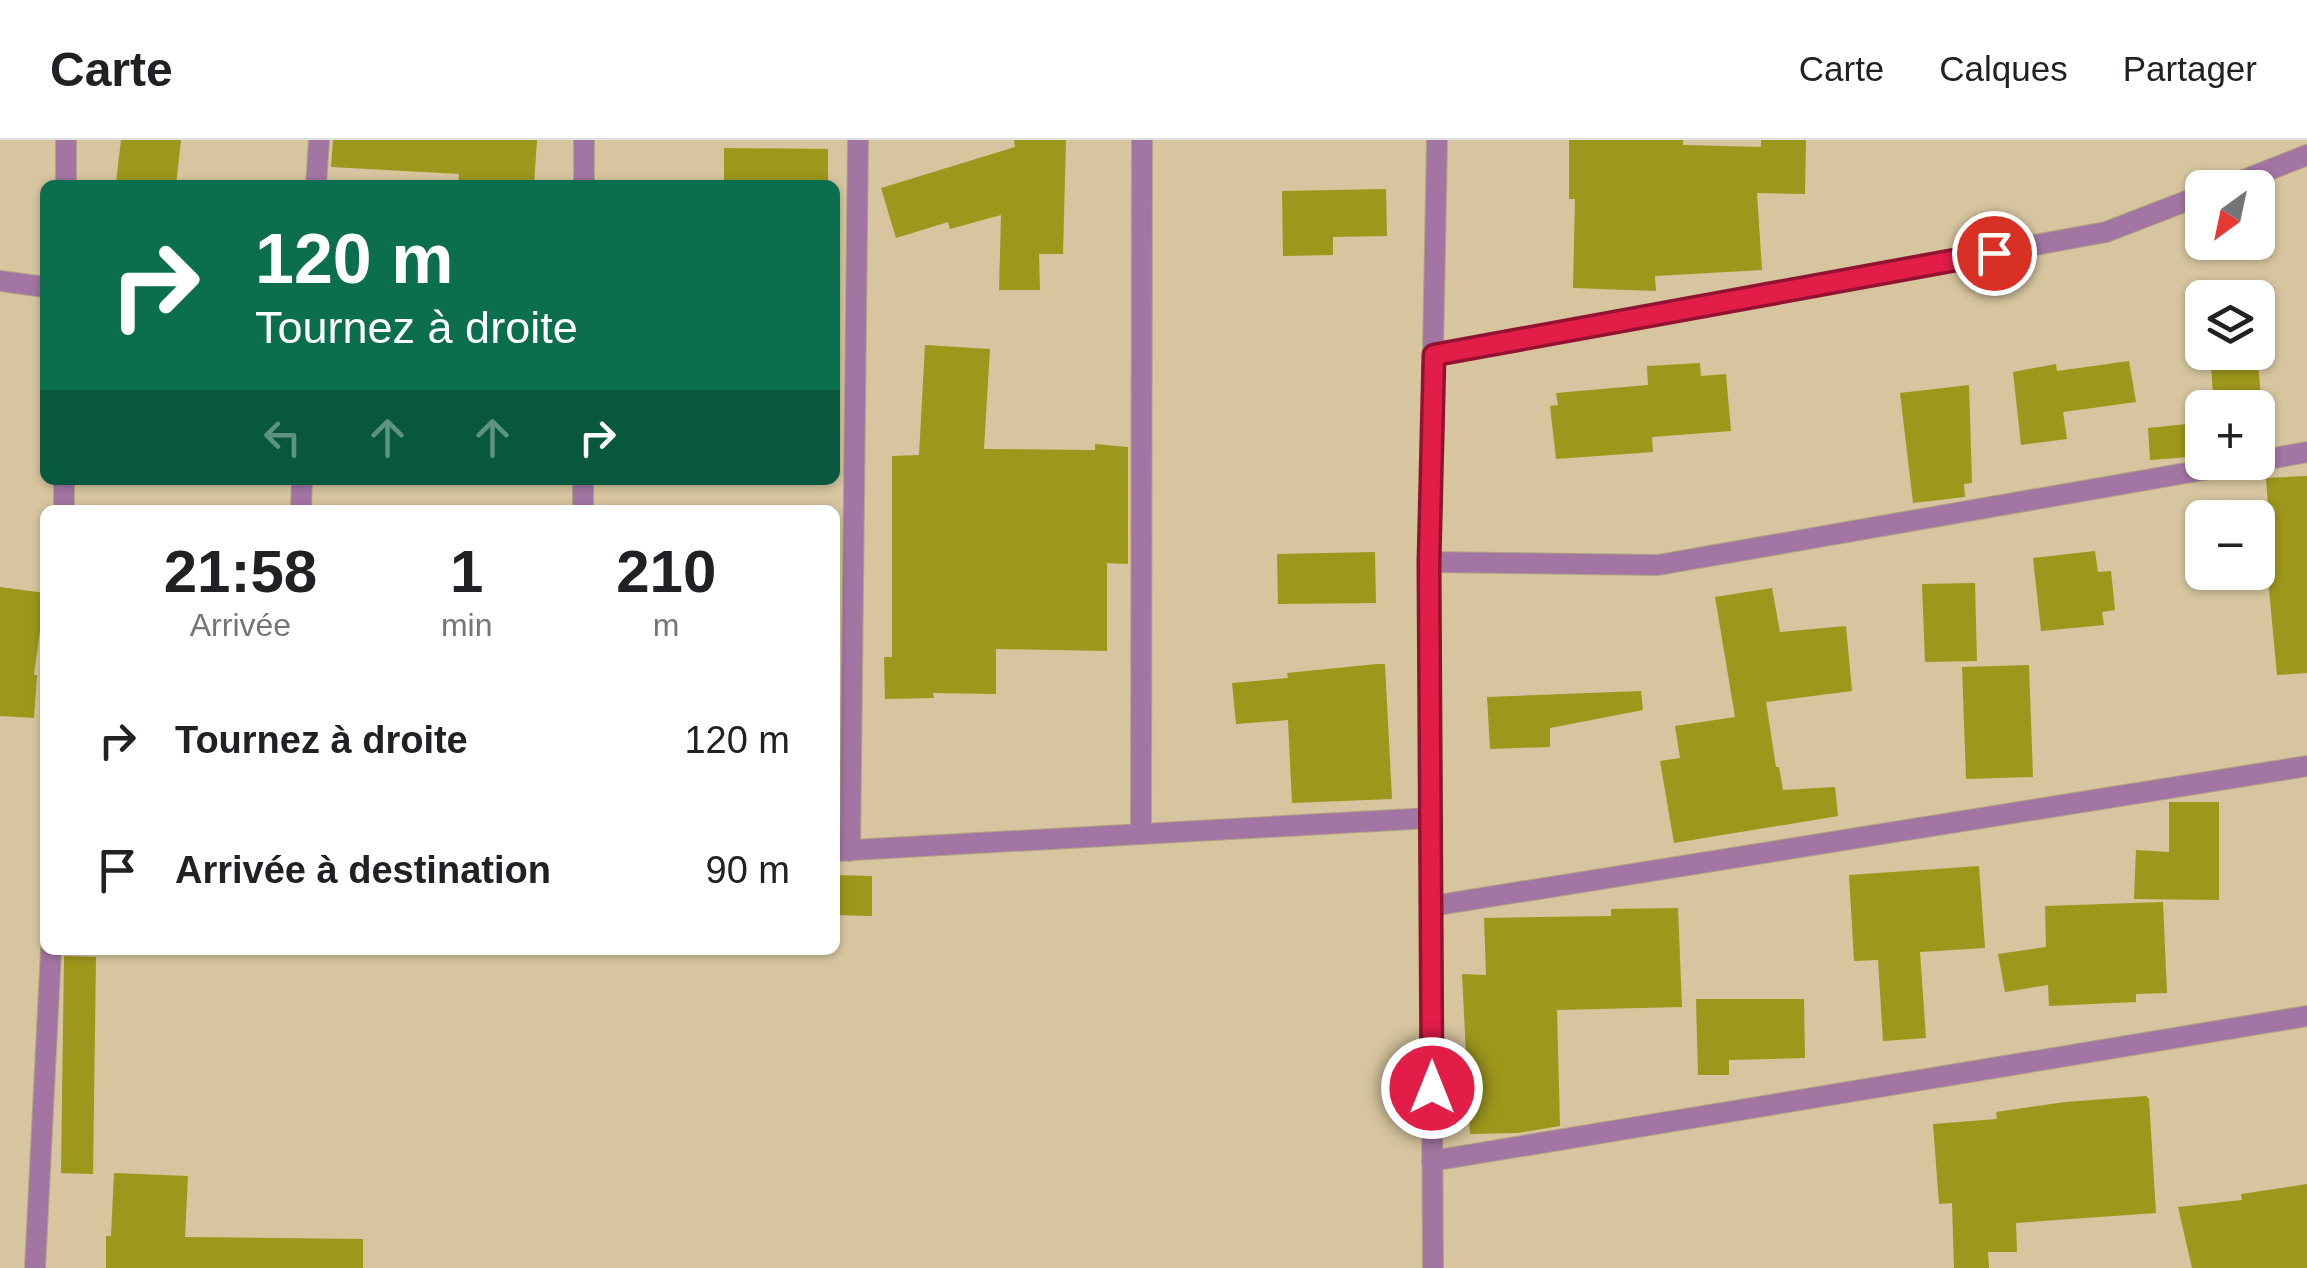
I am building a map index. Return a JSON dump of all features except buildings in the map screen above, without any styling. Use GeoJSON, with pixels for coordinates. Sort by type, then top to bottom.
{"type":"FeatureCollection","features":[{"type":"Feature","properties":{"kind":"street"},"geometry":{"type":"LineString","coordinates":[[66,140],[66,180]]}},
{"type":"Feature","properties":{"kind":"street"},"geometry":{"type":"LineString","coordinates":[[316,180],[318,140]]}},
{"type":"Feature","properties":{"kind":"street"},"geometry":{"type":"LineString","coordinates":[[584,140],[584,180]]}},
{"type":"Feature","properties":{"kind":"street"},"geometry":{"type":"LineString","coordinates":[[858,140],[843,851],[1430,818]]}},
{"type":"Feature","properties":{"kind":"street"},"geometry":{"type":"LineString","coordinates":[[1141,833],[1142,140]]}},
{"type":"Feature","properties":{"kind":"street"},"geometry":{"type":"LineString","coordinates":[[1433,1268],[1429,562],[1438,140]]}},
{"type":"Feature","properties":{"kind":"street"},"geometry":{"type":"LineString","coordinates":[[2269,170],[2307,155]]}},
{"type":"Feature","properties":{"kind":"street"},"geometry":{"type":"LineString","coordinates":[[1434,355],[2106,232],[2185,202]]}},
{"type":"Feature","properties":{"kind":"street"},"geometry":{"type":"LineString","coordinates":[[0,280],[40,285]]}},
{"type":"Feature","properties":{"kind":"street"},"geometry":{"type":"LineString","coordinates":[[2275,458],[2307,452]]}},
{"type":"Feature","properties":{"kind":"street"},"geometry":{"type":"LineString","coordinates":[[1429,562],[1658,565],[2185,473]]}},
{"type":"Feature","properties":{"kind":"street"},"geometry":{"type":"LineString","coordinates":[[1432,906],[2307,766]]}},
{"type":"Feature","properties":{"kind":"street"},"geometry":{"type":"LineString","coordinates":[[35,1268],[52,955]]}},
{"type":"Feature","properties":{"kind":"street"},"geometry":{"type":"LineString","coordinates":[[1432,1161],[2307,1016]]}},
{"type":"Feature","properties":{"kind":"route"},"geometry":{"type":"LineString","coordinates":[[1432,1088],[1429,562],[1434,355],[1994,253]]}}]}
